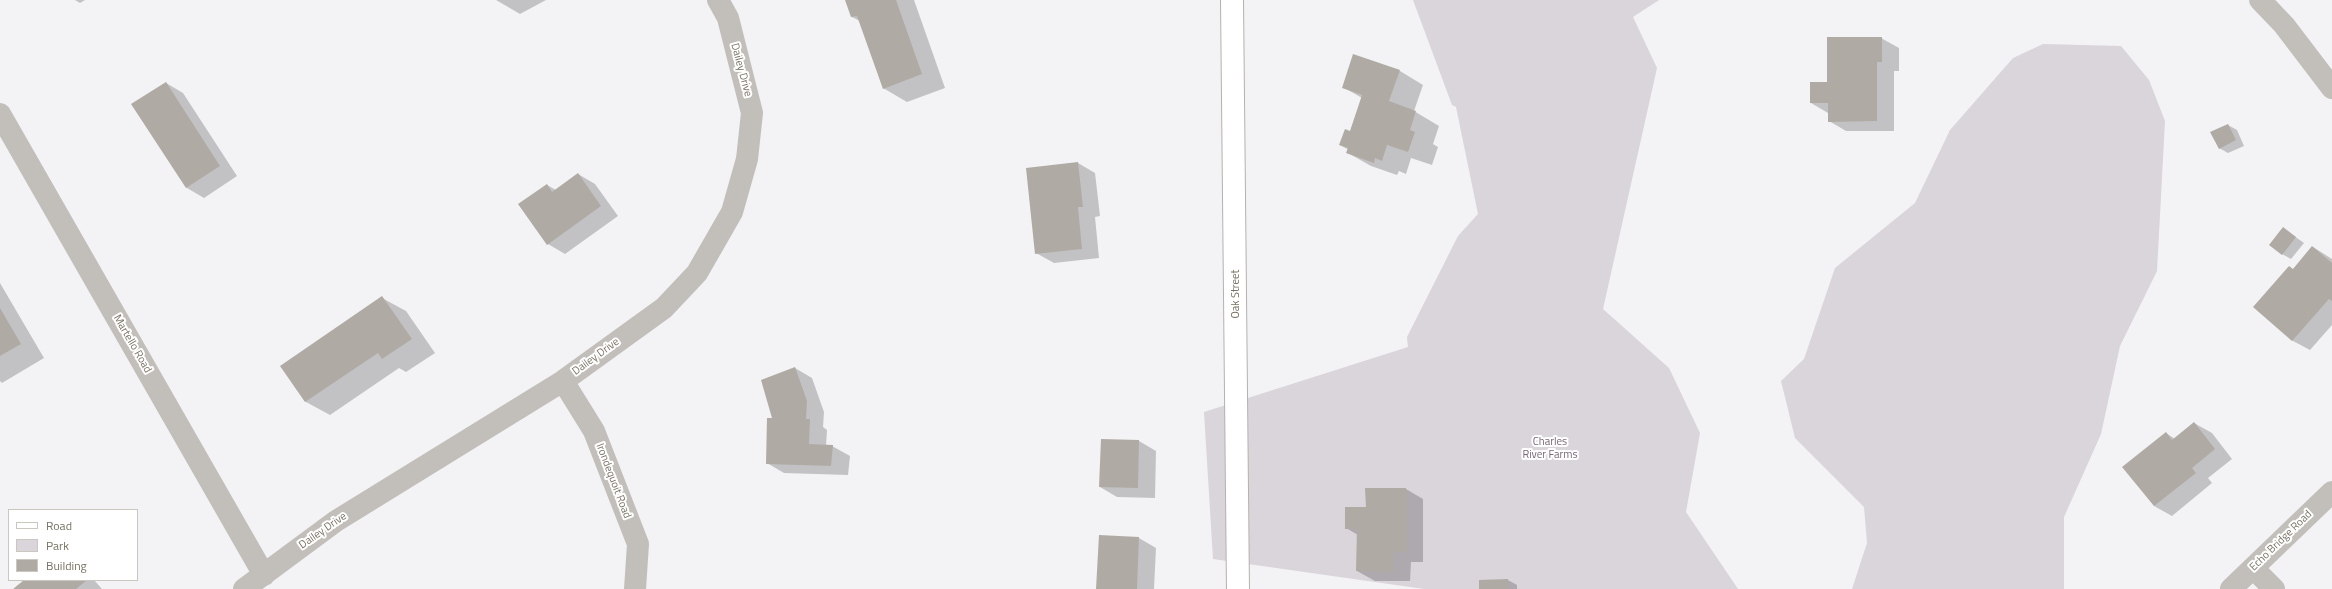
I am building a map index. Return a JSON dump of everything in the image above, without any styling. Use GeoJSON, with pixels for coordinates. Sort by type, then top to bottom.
{"type":"FeatureCollection","features":[{"type":"Feature","properties":{"kind":"main road","name":"Oak Street"},"geometry":{"type":"LineString","coordinates":[[1232,0],[1238,589]]}},
{"type":"Feature","properties":{"kind":"street","name":"Dailey Drive"},"geometry":{"type":"LineString","coordinates":[[244,589],[336,521],[563,381],[664,308],[697,274],[732,212],[747,159],[752,113],[728,18],[718,0]]}},
{"type":"Feature","properties":{"kind":"street"},"geometry":{"type":"LineString","coordinates":[[2260,0],[2284,25],[2332,88]]}},
{"type":"Feature","properties":{"kind":"street","name":"Martello Road"},"geometry":{"type":"LineString","coordinates":[[0,114],[264,575]]}},
{"type":"Feature","properties":{"kind":"street","name":"Irondequoit Road"},"geometry":{"type":"LineString","coordinates":[[563,381],[594,431],[638,544],[635,589]]}},
{"type":"Feature","properties":{"kind":"street","name":"Echo Bridge Road"},"geometry":{"type":"LineString","coordinates":[[2231,589],[2332,492]]}},
{"type":"Feature","properties":{"kind":"street"},"geometry":{"type":"LineString","coordinates":[[2253,568],[2274,589]]}},
{"type":"Feature","properties":{"kind":"green space","name":"Charles River Farms"},"geometry":{"type":"Polygon","coordinates":[[[1413,0],[1659,0],[1633,17],[1657,68],[1603,309],[1669,368],[1700,433],[1686,512],[1738,589],[1424,589],[1213,559],[1204,412],[1408,347],[1407,337],[1458,236],[1478,214],[1456,107],[1452,105],[1413,0]]]}},
{"type":"Feature","properties":{"kind":"green space"},"geometry":{"type":"Polygon","coordinates":[[[2043,44],[2121,46],[2149,80],[2165,121],[2157,271],[2120,346],[2101,434],[2064,517],[2064,589],[1852,589],[1867,543],[1864,507],[1795,438],[1781,381],[1804,359],[1835,268],[1915,203],[1950,130],[2013,58],[2043,44]]]}},
{"type":"Feature","properties":{"kind":"building"},"geometry":{"type":"Polygon","coordinates":[[[845,0],[896,0],[922,74],[883,89],[857,16],[851,17],[845,0]]]}},
{"type":"Feature","properties":{"kind":"building"},"geometry":{"type":"Polygon","coordinates":[[[1827,37],[1882,37],[1882,62],[1877,62],[1877,121],[1828,122],[1828,103],[1810,103],[1810,82],[1827,82],[1827,37]]]}},
{"type":"Feature","properties":{"kind":"building"},"geometry":{"type":"Polygon","coordinates":[[[1353,54],[1400,70],[1389,101],[1416,111],[1410,130],[1415,132],[1408,152],[1387,145],[1382,161],[1375,158],[1374,163],[1346,153],[1348,148],[1339,145],[1345,129],[1350,131],[1362,95],[1342,88],[1353,54]]]}},
{"type":"Feature","properties":{"kind":"building"},"geometry":{"type":"Polygon","coordinates":[[[166,82],[220,166],[186,188],[131,104],[166,82]]]}},
{"type":"Feature","properties":{"kind":"building"},"geometry":{"type":"Polygon","coordinates":[[[2228,124],[2236,140],[2219,149],[2210,132],[2228,124]]]}},
{"type":"Feature","properties":{"kind":"building"},"geometry":{"type":"Polygon","coordinates":[[[1078,162],[1083,207],[1078,207],[1082,249],[1035,254],[1026,168],[1078,162]]]}},
{"type":"Feature","properties":{"kind":"building"},"geometry":{"type":"Polygon","coordinates":[[[578,173],[601,206],[547,245],[518,204],[547,184],[552,192],[578,173]]]}},
{"type":"Feature","properties":{"kind":"building"},"geometry":{"type":"Polygon","coordinates":[[[2283,227],[2296,237],[2282,255],[2269,245],[2283,227]]]}},
{"type":"Feature","properties":{"kind":"building"},"geometry":{"type":"Polygon","coordinates":[[[2312,246],[2332,263],[2332,301],[2329,299],[2292,341],[2253,307],[2289,266],[2293,269],[2312,246]]]}},
{"type":"Feature","properties":{"kind":"building"},"geometry":{"type":"Polygon","coordinates":[[[382,296],[412,339],[382,359],[378,353],[305,402],[280,366],[382,296]]]}},
{"type":"Feature","properties":{"kind":"building"},"geometry":{"type":"Polygon","coordinates":[[[0,308],[21,344],[0,356],[0,308]]]}},
{"type":"Feature","properties":{"kind":"building"},"geometry":{"type":"Polygon","coordinates":[[[795,367],[807,401],[806,419],[810,419],[809,444],[833,445],[831,466],[766,464],[767,418],[772,418],[761,380],[795,367]]]}},
{"type":"Feature","properties":{"kind":"building"},"geometry":{"type":"Polygon","coordinates":[[[2194,422],[2215,449],[2192,468],[2196,473],[2154,506],[2122,467],[2166,432],[2172,440],[2194,422]]]}},
{"type":"Feature","properties":{"kind":"building"},"geometry":{"type":"Polygon","coordinates":[[[1101,439],[1139,440],[1138,488],[1099,487],[1101,439]]]}},
{"type":"Feature","properties":{"kind":"building"},"geometry":{"type":"Polygon","coordinates":[[[1365,488],[1406,488],[1406,552],[1394,552],[1393,572],[1356,571],[1357,529],[1345,529],[1345,507],[1366,507],[1365,488]]]}},
{"type":"Feature","properties":{"kind":"building"},"geometry":{"type":"Polygon","coordinates":[[[1099,535],[1139,537],[1137,589],[1096,589],[1099,535]]]}},
{"type":"Feature","properties":{"kind":"building"},"geometry":{"type":"Polygon","coordinates":[[[1508,579],[1508,589],[1479,589],[1479,580],[1508,579]]]}},
{"type":"Feature","properties":{"kind":"building"},"geometry":{"type":"Polygon","coordinates":[[[23,581],[86,581],[76,589],[13,589],[23,581]]]}}]}
